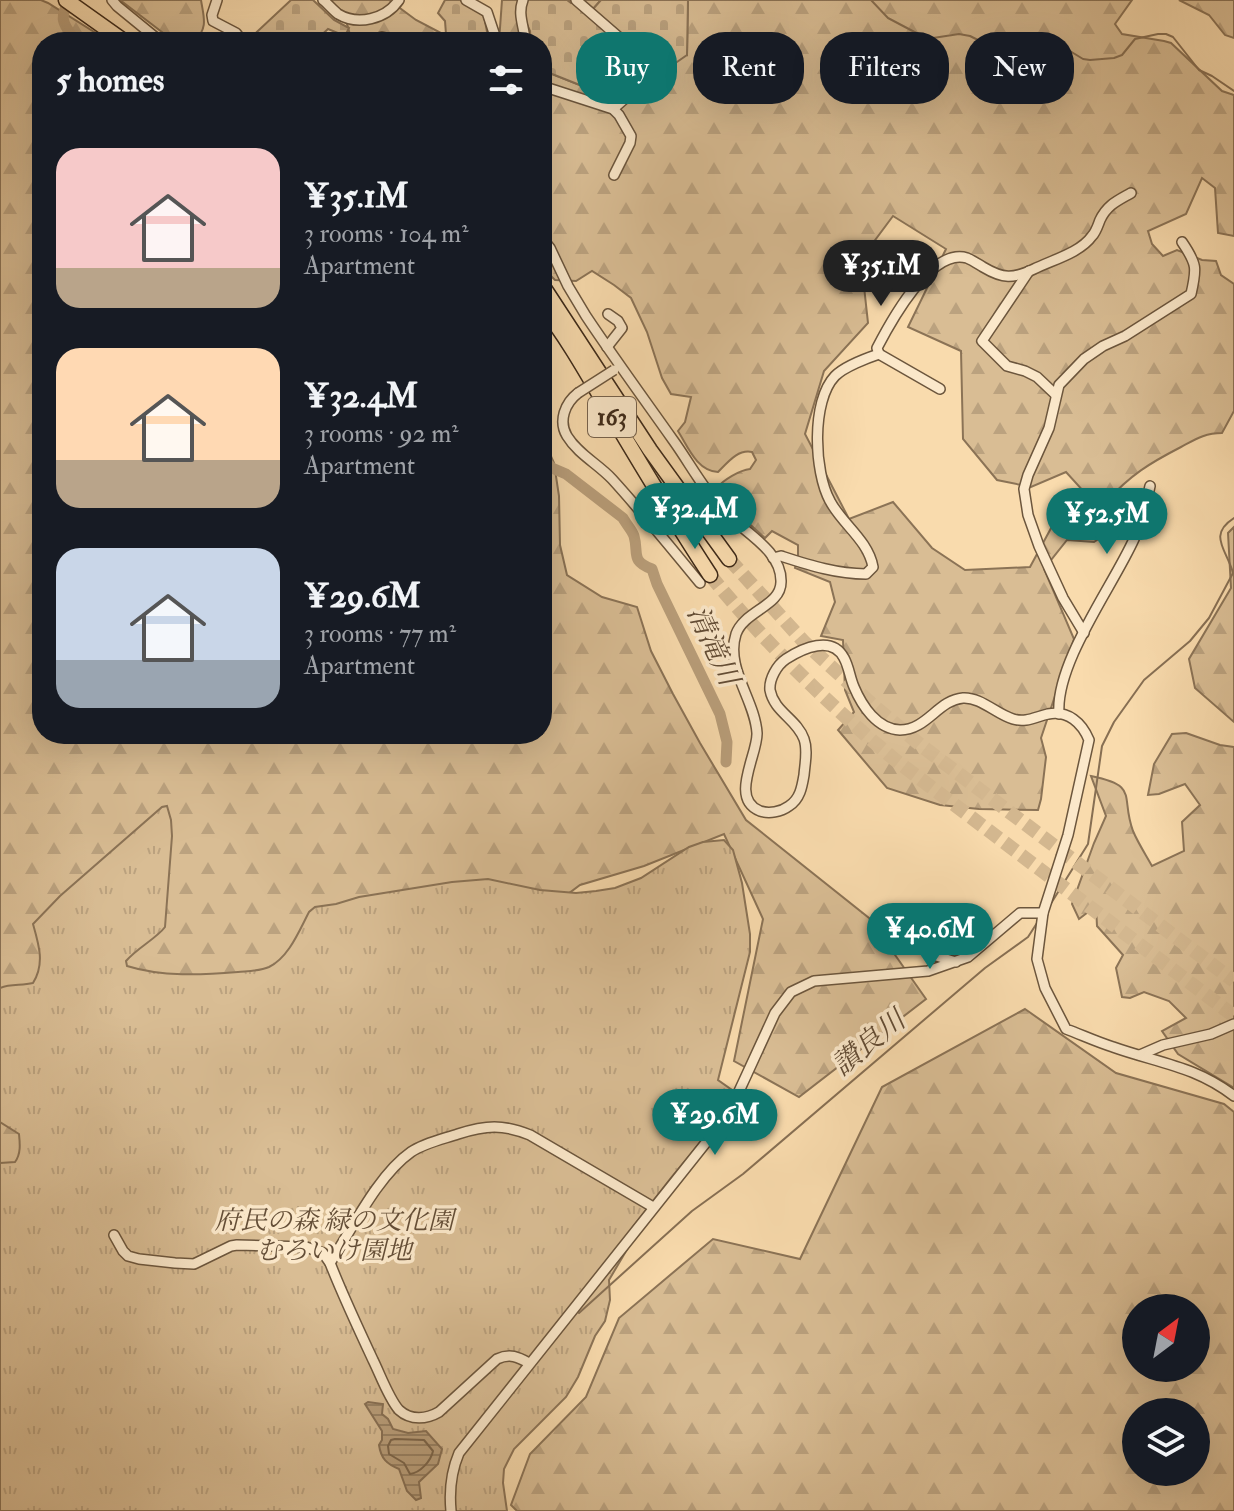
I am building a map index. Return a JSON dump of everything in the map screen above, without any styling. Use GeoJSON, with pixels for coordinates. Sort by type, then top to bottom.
{"type":"FeatureCollection","features":[{"type":"Feature","properties":{"kind":"highway"},"geometry":{"type":"LineString","coordinates":[[66,0],[111,32]]}},
{"type":"Feature","properties":{"kind":"highway"},"geometry":{"type":"LineString","coordinates":[[82,0],[125,32]]}},
{"type":"Feature","properties":{"kind":"highway","name":"163"},"geometry":{"type":"LineString","coordinates":[[552,296],[559,312]]}},
{"type":"Feature","properties":{"kind":"highway","name":"163"},"geometry":{"type":"LineString","coordinates":[[552,301],[650,450],[729,559]]}},
{"type":"Feature","properties":{"kind":"highway","name":"163"},"geometry":{"type":"LineString","coordinates":[[552,318],[668,510],[705,579]]}},
{"type":"Feature","properties":{"kind":"street"},"geometry":{"type":"LineString","coordinates":[[112,0],[149,32]]}},
{"type":"Feature","properties":{"kind":"street"},"geometry":{"type":"LineString","coordinates":[[217,0],[213,21],[234,32]]}},
{"type":"Feature","properties":{"kind":"street"},"geometry":{"type":"LineString","coordinates":[[323,0],[346,17],[373,19],[395,6],[399,0]]}},
{"type":"Feature","properties":{"kind":"street"},"geometry":{"type":"LineString","coordinates":[[466,0],[487,12],[494,32]]}},
{"type":"Feature","properties":{"kind":"street"},"geometry":{"type":"LineString","coordinates":[[523,0],[520,7],[523,32]]}},
{"type":"Feature","properties":{"kind":"street"},"geometry":{"type":"LineString","coordinates":[[576,0],[652,66],[654,73],[613,109]]}},
{"type":"Feature","properties":{"kind":"street"},"geometry":{"type":"LineString","coordinates":[[552,89],[613,109],[619,115],[631,136],[614,175]]}},
{"type":"Feature","properties":{"kind":"street"},"geometry":{"type":"LineString","coordinates":[[940,389],[879,354],[877,348],[908,295],[942,262],[966,257],[1004,277],[1029,271],[1081,247],[1093,236],[1108,205],[1131,193]]}},
{"type":"Feature","properties":{"kind":"street"},"geometry":{"type":"LineString","coordinates":[[1084,633],[1063,598],[1039,546],[1028,515],[1024,489],[1049,428],[1059,385],[1084,359],[1191,294],[1196,274],[1193,258],[1182,242]]}},
{"type":"Feature","properties":{"kind":"street"},"geometry":{"type":"LineString","coordinates":[[552,252],[617,368],[722,509],[773,558],[780,569],[781,580],[776,598],[741,624],[734,646],[735,664],[751,707],[757,735],[746,775],[746,794],[750,803],[761,811],[780,811],[798,798],[806,756],[804,739],[776,705],[770,684],[774,672],[786,659],[812,646],[828,645],[839,651],[864,707],[881,724],[890,728],[905,729],[918,725],[951,701],[964,698],[975,699],[1011,719],[1023,721],[1059,714],[1078,721],[1089,740],[1068,835],[1043,913],[1037,959],[1045,988],[1066,1029],[1114,1048],[1177,1065],[1216,1082],[1234,1096]]}},
{"type":"Feature","properties":{"kind":"street"},"geometry":{"type":"LineString","coordinates":[[1029,271],[982,341],[1007,366],[1037,377],[1056,395]]}},
{"type":"Feature","properties":{"kind":"street"},"geometry":{"type":"LineString","coordinates":[[607,347],[622,328],[608,314]]}},
{"type":"Feature","properties":{"kind":"street"},"geometry":{"type":"LineString","coordinates":[[773,558],[781,556],[829,571],[854,574],[866,574],[873,567],[868,551],[828,498],[820,471],[818,446],[819,419],[825,391],[836,376],[879,354]]}},
{"type":"Feature","properties":{"kind":"street"},"geometry":{"type":"LineString","coordinates":[[617,368],[569,400],[563,426],[583,454],[609,476],[705,579]]}},
{"type":"Feature","properties":{"kind":"street"},"geometry":{"type":"LineString","coordinates":[[1059,714],[1058,699],[1084,633],[1134,542],[1150,486]]}},
{"type":"Feature","properties":{"kind":"street"},"geometry":{"type":"LineString","coordinates":[[451,1511],[450,1489],[459,1453],[716,1130],[735,1100],[775,1013],[791,992],[814,981],[928,971],[968,957],[1020,913],[1043,913]]}},
{"type":"Feature","properties":{"kind":"street"},"geometry":{"type":"LineString","coordinates":[[920,947],[956,962]]}},
{"type":"Feature","properties":{"kind":"street"},"geometry":{"type":"LineString","coordinates":[[1140,1055],[1234,1024]]}},
{"type":"Feature","properties":{"kind":"street"},"geometry":{"type":"LineString","coordinates":[[330,1263],[385,1177],[401,1160],[413,1150],[478,1128],[515,1129],[530,1135],[653,1207]]}},
{"type":"Feature","properties":{"kind":"street"},"geometry":{"type":"LineString","coordinates":[[114,1235],[128,1256],[194,1264],[231,1246],[272,1245],[314,1249],[323,1253],[398,1409],[416,1418],[439,1412],[497,1359],[506,1355],[529,1363]]}},
{"type":"Feature","properties":{"kind":"green space"},"geometry":{"type":"Polygon","coordinates":[[[0,0],[41,0],[94,32],[32,32],[32,744],[552,744],[552,458],[559,496],[560,545],[567,575],[602,597],[637,607],[651,651],[673,694],[746,820],[869,918],[926,999],[799,1097],[734,1061],[763,919],[724,834],[644,866],[580,885],[544,912],[0,1511],[0,0]]]}},
{"type":"Feature","properties":{"kind":"green space"},"geometry":{"type":"Polygon","coordinates":[[[120,0],[201,0],[204,22],[201,32],[162,32],[120,0]]]}},
{"type":"Feature","properties":{"kind":"green space"},"geometry":{"type":"Polygon","coordinates":[[[291,0],[313,0],[334,20],[349,28],[347,32],[328,29],[325,32],[257,32],[291,0]]]}},
{"type":"Feature","properties":{"kind":"green space"},"geometry":{"type":"Polygon","coordinates":[[[329,0],[389,0],[439,32],[349,32],[344,13],[329,0]]]}},
{"type":"Feature","properties":{"kind":"green space"},"geometry":{"type":"Polygon","coordinates":[[[445,0],[460,0],[484,16],[487,32],[446,32],[445,21],[438,13],[445,0]]]}},
{"type":"Feature","properties":{"kind":"green space"},"geometry":{"type":"Polygon","coordinates":[[[502,0],[527,0],[522,13],[530,32],[500,32],[502,0]]]}},
{"type":"Feature","properties":{"kind":"green space"},"geometry":{"type":"Polygon","coordinates":[[[527,0],[567,0],[571,3],[574,1],[610,32],[576,32],[576,84],[552,74],[552,32],[530,31],[522,13],[527,0]]]}},
{"type":"Feature","properties":{"kind":"green space"},"geometry":{"type":"Polygon","coordinates":[[[567,0],[601,0],[593,9],[640,32],[606,32],[567,0]]]}},
{"type":"Feature","properties":{"kind":"green space"},"geometry":{"type":"Polygon","coordinates":[[[601,0],[688,0],[687,55],[677,62],[677,32],[619,32],[593,9],[601,0]]]}},
{"type":"Feature","properties":{"kind":"green space"},"geometry":{"type":"Polygon","coordinates":[[[688,0],[1132,0],[1115,24],[1122,34],[1171,43],[1222,91],[1234,95],[1234,236],[1218,233],[1215,188],[1202,178],[1186,214],[1148,231],[1152,244],[1163,256],[1177,250],[1202,260],[1216,261],[1221,275],[1234,284],[1234,411],[1222,433],[1196,439],[1132,477],[1106,502],[1113,529],[1094,542],[1067,540],[1044,569],[1074,639],[1041,738],[1046,757],[1038,810],[940,805],[887,788],[838,730],[854,712],[845,690],[843,640],[821,636],[835,602],[830,582],[795,568],[798,545],[772,531],[765,538],[724,501],[717,488],[732,476],[750,469],[756,460],[752,452],[738,454],[718,472],[699,463],[678,431],[685,422],[691,397],[671,394],[631,298],[592,271],[576,281],[555,280],[552,277],[552,74],[576,84],[576,104],[677,104],[677,50],[687,55],[688,0]],[[893,216],[861,259],[868,323],[824,371],[805,434],[849,519],[893,502],[932,548],[965,570],[1030,567],[1056,519],[1087,495],[1066,472],[1031,487],[997,480],[963,439],[961,351],[908,327],[946,249],[893,216]]]}},
{"type":"Feature","properties":{"kind":"green space"},"geometry":{"type":"Polygon","coordinates":[[[1179,0],[1234,0],[1234,38],[1225,35],[1209,15],[1179,0]]]}},
{"type":"Feature","properties":{"kind":"green space"},"geometry":{"type":"Polygon","coordinates":[[[1234,527],[1234,722],[1195,688],[1189,659],[1231,588],[1228,533],[1234,527]]]}},
{"type":"Feature","properties":{"kind":"green space"},"geometry":{"type":"Polygon","coordinates":[[[1186,733],[1234,747],[1234,1088],[1178,1054],[1162,1031],[1186,1018],[1169,1001],[1144,992],[1130,998],[1122,997],[1116,968],[1123,955],[1097,926],[1096,906],[1079,919],[1072,904],[1106,816],[1091,776],[1116,784],[1126,794],[1133,831],[1152,866],[1184,851],[1182,822],[1200,805],[1185,784],[1148,795],[1154,764],[1172,734],[1186,733]]]}},
{"type":"Feature","properties":{"kind":"green space","name":"府民の森 緑の文化園 むろいけ園地"},"geometry":{"type":"Polygon","coordinates":[[[167,806],[172,836],[165,927],[126,961],[127,966],[168,974],[254,971],[269,967],[288,950],[309,912],[315,907],[359,897],[488,879],[540,890],[596,891],[641,878],[689,847],[703,842],[724,840],[733,850],[742,883],[750,952],[718,1080],[732,1090],[728,1104],[718,1121],[632,1228],[632,1241],[609,1280],[610,1300],[605,1321],[595,1336],[578,1377],[566,1397],[514,1449],[504,1469],[507,1511],[0,1511],[0,1163],[15,1162],[20,1145],[19,1134],[0,1122],[0,988],[33,983],[40,962],[33,924],[60,896],[162,807],[167,806]]]}},
{"type":"Feature","properties":{"kind":"green space"},"geometry":{"type":"Polygon","coordinates":[[[1025,1009],[1116,1073],[1224,1104],[1234,1112],[1234,1511],[517,1511],[511,1505],[530,1454],[586,1397],[619,1318],[713,1239],[800,1259],[882,1087],[1025,1009]]]}},
{"type":"Feature","properties":{"kind":"water"},"geometry":{"type":"Polygon","coordinates":[[[365,1404],[383,1404],[382,1414],[393,1429],[408,1433],[426,1431],[442,1449],[438,1464],[419,1482],[421,1498],[416,1500],[407,1491],[399,1469],[383,1457],[379,1445],[382,1431],[365,1404]]]}},
{"type":"Feature","properties":{"kind":"waterway","name":"清滝川"},"geometry":{"type":"LineString","coordinates":[[69,0],[63,18],[69,32]]}},
{"type":"Feature","properties":{"kind":"waterway","name":"讃良川"},"geometry":{"type":"LineString","coordinates":[[871,0],[888,18],[924,37],[959,34],[1002,50],[1057,43],[1083,59],[1114,58],[1122,55],[1135,39],[1166,34],[1173,37],[1199,70],[1234,91]]}},
{"type":"Feature","properties":{"kind":"waterway","name":"清滝川"},"geometry":{"type":"LineString","coordinates":[[552,468],[566,474],[623,518],[632,532],[638,560],[652,569],[720,714],[727,742],[726,762]]}},
{"type":"Feature","properties":{"kind":"waterway","name":"讃良川"},"geometry":{"type":"LineString","coordinates":[[1050,905],[1088,844],[1102,746],[1114,722],[1144,680],[1190,641],[1209,618],[1233,573],[1220,537],[1226,524],[1234,518]]}},
{"type":"Feature","properties":{"kind":"waterway","name":"讃良川"},"geometry":{"type":"LineString","coordinates":[[579,1313],[692,1211],[743,1174],[985,968],[1028,937],[1037,923]]}},
{"type":"Feature","properties":{"kind":"tunnel"},"geometry":{"type":"LineString","coordinates":[[729,559],[804,642],[875,707],[923,747],[1234,981]]}},
{"type":"Feature","properties":{"kind":"tunnel"},"geometry":{"type":"LineString","coordinates":[[710,575],[798,672],[894,759],[1234,1016]]}}]}
